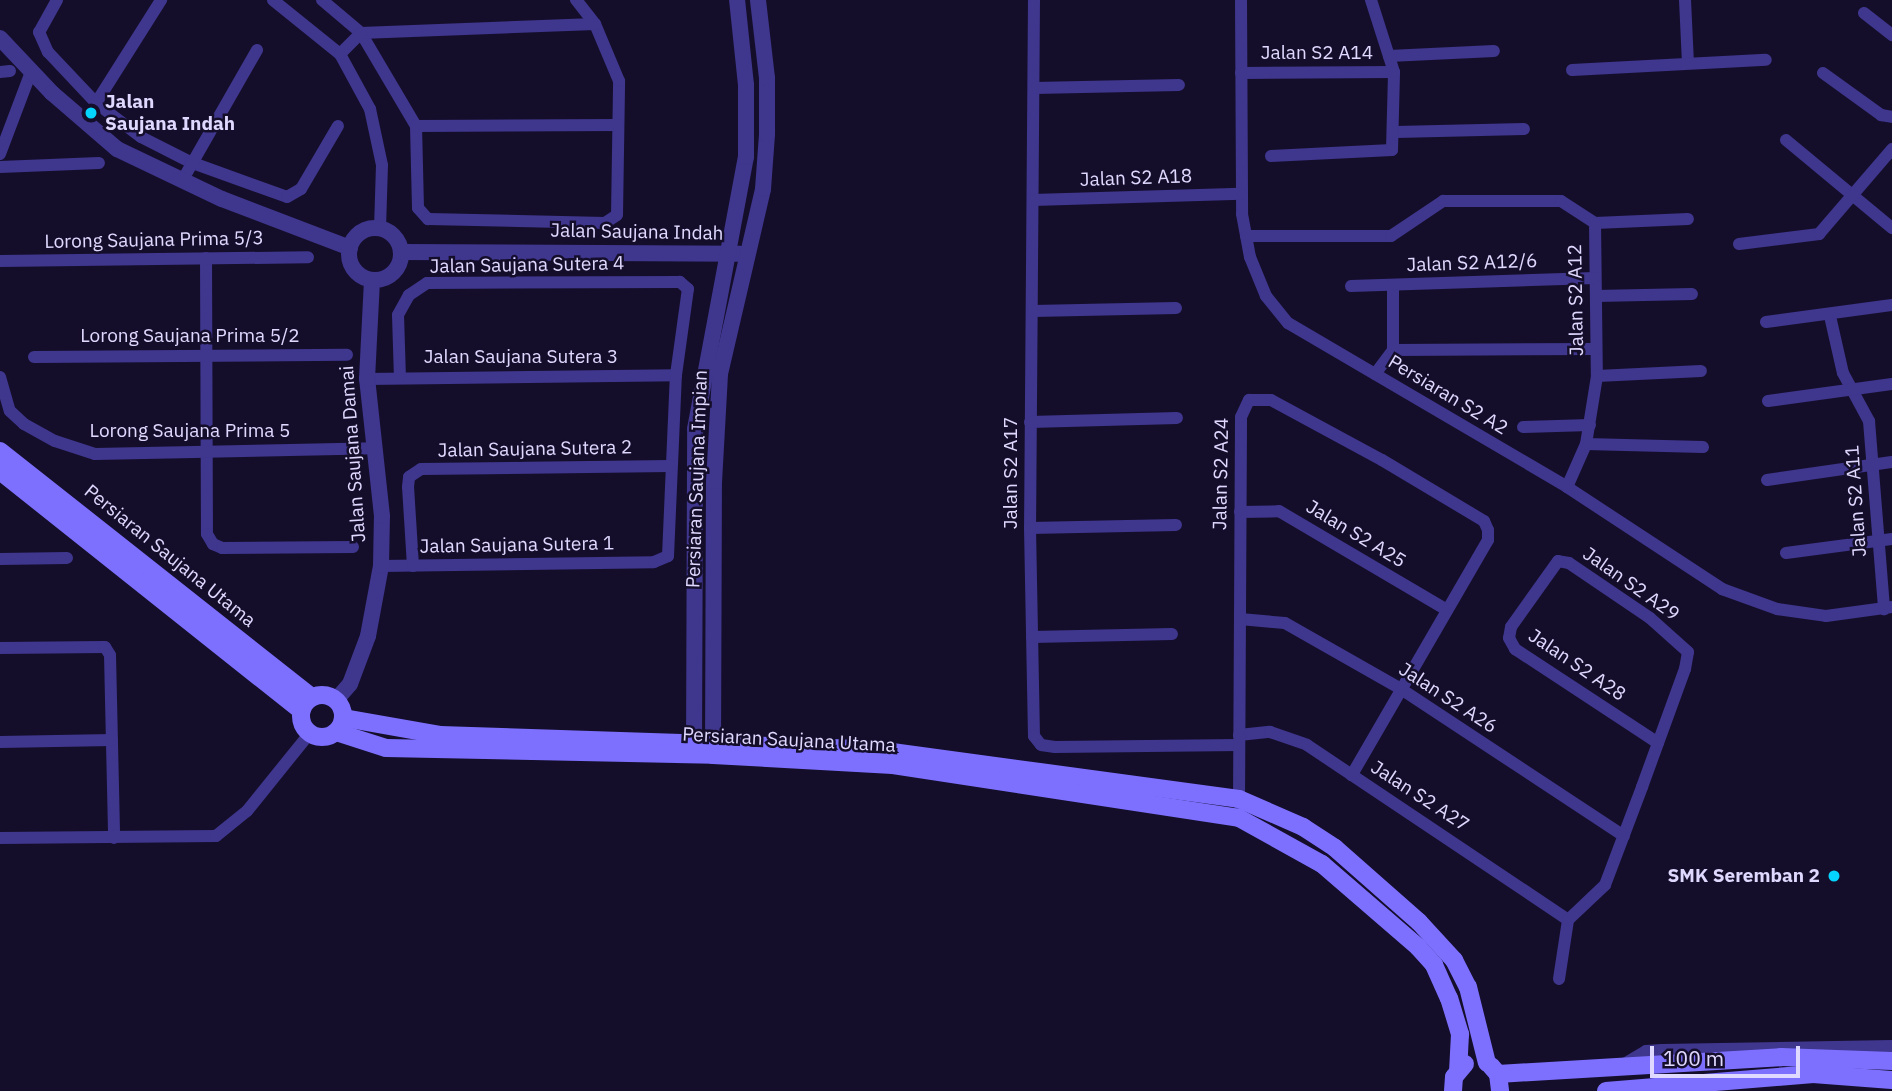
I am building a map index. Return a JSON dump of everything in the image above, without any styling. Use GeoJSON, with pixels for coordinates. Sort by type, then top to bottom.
{"type":"FeatureCollection","features":[{"type":"Feature","properties":{"kind":"main road","name":"Persiaran Saujana Utama"},"geometry":{"type":"LineString","coordinates":[[0,452],[307,704]]}},
{"type":"Feature","properties":{"kind":"main road","name":"Persiaran Saujana Utama"},"geometry":{"type":"LineString","coordinates":[[0,471],[307,704]]}},
{"type":"Feature","properties":{"kind":"main road"},"geometry":{"type":"LineString","coordinates":[[325,694],[336,700],[340,725],[320,737],[310,733],[302,723],[307,704],[325,694]]}},
{"type":"Feature","properties":{"kind":"main road","name":"Persiaran Saujana Utama"},"geometry":{"type":"LineString","coordinates":[[340,725],[386,748],[694,748],[911,753],[1239,799],[1303,827],[1335,848],[1419,922],[1454,960],[1468,988],[1495,1076]]}},
{"type":"Feature","properties":{"kind":"main road","name":"Persiaran Saujana Utama"},"geometry":{"type":"LineString","coordinates":[[714,749],[893,765],[1239,818]]}},
{"type":"Feature","properties":{"kind":"main road"},"geometry":{"type":"LineString","coordinates":[[1239,818],[1322,864],[1418,947],[1434,965],[1449,998],[1460,1034],[1452,1084]]}},
{"type":"Feature","properties":{"kind":"main road"},"geometry":{"type":"LineString","coordinates":[[1452,1084],[1471,1062],[1495,1076],[1618,1068],[1781,1051],[1892,1061]]}},
{"type":"Feature","properties":{"kind":"main road"},"geometry":{"type":"LineString","coordinates":[[1606,1091],[1813,1074],[1892,1080]]}},
{"type":"Feature","properties":{"kind":"street"},"geometry":{"type":"LineString","coordinates":[[57,0],[39,32],[48,52],[96,103],[141,137],[190,162],[287,197],[301,189],[338,127]]}},
{"type":"Feature","properties":{"kind":"street"},"geometry":{"type":"LineString","coordinates":[[96,103],[161,0]]}},
{"type":"Feature","properties":{"kind":"street"},"geometry":{"type":"LineString","coordinates":[[273,0],[340,54],[370,109],[380,147],[380,228]]}},
{"type":"Feature","properties":{"kind":"street"},"geometry":{"type":"LineString","coordinates":[[322,0],[361,33],[416,126],[418,208],[428,219],[605,223],[617,215],[619,81],[595,24],[576,0]]}},
{"type":"Feature","properties":{"kind":"street","name":"Persiaran Saujana Impian"},"geometry":{"type":"LineString","coordinates":[[714,749],[714,482],[720,374],[738,254],[746,157],[746,85],[737,0]]}},
{"type":"Feature","properties":{"kind":"street","name":"Persiaran Saujana Impian"},"geometry":{"type":"LineString","coordinates":[[694,748],[695,429],[738,254],[763,189],[767,78],[758,0]]}},
{"type":"Feature","properties":{"kind":"street","name":"Jalan S2 A17"},"geometry":{"type":"LineString","coordinates":[[1034,0],[1030,422],[1034,736],[1041,745],[1239,740]]}},
{"type":"Feature","properties":{"kind":"street","name":"Persiaran S2 A2"},"geometry":{"type":"LineString","coordinates":[[1241,0],[1241,194],[1246,236],[1266,296],[1288,323],[1567,487],[1722,589],[1777,609],[1826,616],[1888,608]]}},
{"type":"Feature","properties":{"kind":"street","name":"Jalan S2 A14"},"geometry":{"type":"LineString","coordinates":[[1371,0],[1394,72],[1396,132]]}},
{"type":"Feature","properties":{"kind":"street"},"geometry":{"type":"LineString","coordinates":[[1685,0],[1688,63]]}},
{"type":"Feature","properties":{"kind":"street"},"geometry":{"type":"LineString","coordinates":[[1864,13],[1892,35]]}},
{"type":"Feature","properties":{"kind":"street"},"geometry":{"type":"LineString","coordinates":[[340,54],[361,33],[595,24]]}},
{"type":"Feature","properties":{"kind":"street"},"geometry":{"type":"LineString","coordinates":[[0,38],[31,72],[117,149],[182,181],[349,248]]}},
{"type":"Feature","properties":{"kind":"street"},"geometry":{"type":"LineString","coordinates":[[182,181],[190,162],[257,50]]}},
{"type":"Feature","properties":{"kind":"street"},"geometry":{"type":"LineString","coordinates":[[1389,56],[1494,51]]}},
{"type":"Feature","properties":{"kind":"street"},"geometry":{"type":"LineString","coordinates":[[1572,70],[1766,60]]}},
{"type":"Feature","properties":{"kind":"street"},"geometry":{"type":"LineString","coordinates":[[0,154],[31,72]]}},
{"type":"Feature","properties":{"kind":"street","name":"Jalan S2 A14"},"geometry":{"type":"LineString","coordinates":[[1241,73],[1394,72]]}},
{"type":"Feature","properties":{"kind":"street"},"geometry":{"type":"LineString","coordinates":[[1823,74],[1881,115],[1892,117]]}},
{"type":"Feature","properties":{"kind":"street"},"geometry":{"type":"LineString","coordinates":[[1034,88],[1179,85]]}},
{"type":"Feature","properties":{"kind":"street"},"geometry":{"type":"LineString","coordinates":[[416,126],[618,125]]}},
{"type":"Feature","properties":{"kind":"street"},"geometry":{"type":"LineString","coordinates":[[1271,156],[1388,153],[1395,145],[1396,132],[1524,129]]}},
{"type":"Feature","properties":{"kind":"street"},"geometry":{"type":"LineString","coordinates":[[1786,140],[1892,228]]}},
{"type":"Feature","properties":{"kind":"street"},"geometry":{"type":"LineString","coordinates":[[1739,244],[1815,236],[1892,149]]}},
{"type":"Feature","properties":{"kind":"street"},"geometry":{"type":"LineString","coordinates":[[0,167],[99,163]]}},
{"type":"Feature","properties":{"kind":"street","name":"Jalan S2 A18"},"geometry":{"type":"LineString","coordinates":[[1032,200],[1241,194]]}},
{"type":"Feature","properties":{"kind":"street","name":"Jalan S2 A12"},"geometry":{"type":"LineString","coordinates":[[1246,236],[1391,236],[1443,201],[1561,201],[1594,223],[1597,376],[1586,444],[1567,487]]}},
{"type":"Feature","properties":{"kind":"street"},"geometry":{"type":"LineString","coordinates":[[1594,223],[1688,219]]}},
{"type":"Feature","properties":{"kind":"street"},"geometry":{"type":"LineString","coordinates":[[380,228],[393,233],[402,252],[393,273],[372,280],[354,269],[349,248],[364,230],[380,228]]}},
{"type":"Feature","properties":{"kind":"street","name":"Jalan Saujana Indah"},"geometry":{"type":"LineString","coordinates":[[402,252],[738,254]]}},
{"type":"Feature","properties":{"kind":"street","name":"Lorong Saujana Prima 5/3"},"geometry":{"type":"LineString","coordinates":[[0,261],[308,257]]}},
{"type":"Feature","properties":{"kind":"street"},"geometry":{"type":"LineString","coordinates":[[206,258],[207,534],[213,544],[222,548],[353,547]]}},
{"type":"Feature","properties":{"kind":"street","name":"Jalan S2 A12/6"},"geometry":{"type":"LineString","coordinates":[[1351,286],[1595,278]]}},
{"type":"Feature","properties":{"kind":"street","name":"Jalan Saujana Damai"},"geometry":{"type":"LineString","coordinates":[[336,700],[349,684],[368,636],[382,566],[375,448],[367,379],[372,280]]}},
{"type":"Feature","properties":{"kind":"street","name":"Jalan Saujana Sutera 4"},"geometry":{"type":"LineString","coordinates":[[400,377],[397,315],[409,295],[427,283],[680,282],[688,289],[676,375]]}},
{"type":"Feature","properties":{"kind":"street"},"geometry":{"type":"LineString","coordinates":[[1375,374],[1394,350],[1393,285]]}},
{"type":"Feature","properties":{"kind":"street"},"geometry":{"type":"LineString","coordinates":[[1596,296],[1692,294]]}},
{"type":"Feature","properties":{"kind":"street"},"geometry":{"type":"LineString","coordinates":[[1766,322],[1830,316],[1892,305]]}},
{"type":"Feature","properties":{"kind":"street"},"geometry":{"type":"LineString","coordinates":[[1032,311],[1176,308]]}},
{"type":"Feature","properties":{"kind":"street","name":"Jalan S2 A11"},"geometry":{"type":"LineString","coordinates":[[1830,316],[1843,373],[1869,421],[1876,464],[1878,541],[1888,608]]}},
{"type":"Feature","properties":{"kind":"street"},"geometry":{"type":"LineString","coordinates":[[1394,350],[1596,349]]}},
{"type":"Feature","properties":{"kind":"street","name":"Lorong Saujana Prima 5/2"},"geometry":{"type":"LineString","coordinates":[[34,357],[347,355]]}},
{"type":"Feature","properties":{"kind":"street"},"geometry":{"type":"LineString","coordinates":[[1597,376],[1701,371]]}},
{"type":"Feature","properties":{"kind":"street"},"geometry":{"type":"LineString","coordinates":[[670,466],[676,375]]}},
{"type":"Feature","properties":{"kind":"street","name":"Jalan Saujana Sutera 3"},"geometry":{"type":"LineString","coordinates":[[367,379],[676,375]]}},
{"type":"Feature","properties":{"kind":"street","name":"Lorong Saujana Prima 5"},"geometry":{"type":"LineString","coordinates":[[0,377],[10,411],[23,424],[76,450],[205,452],[375,448]]}},
{"type":"Feature","properties":{"kind":"street"},"geometry":{"type":"LineString","coordinates":[[1768,401],[1892,384]]}},
{"type":"Feature","properties":{"kind":"street","name":"Jalan S2 A24"},"geometry":{"type":"LineString","coordinates":[[1239,818],[1243,406],[1259,399],[1382,460],[1484,521],[1488,540],[1447,610]]}},
{"type":"Feature","properties":{"kind":"street"},"geometry":{"type":"LineString","coordinates":[[1030,422],[1177,418]]}},
{"type":"Feature","properties":{"kind":"street"},"geometry":{"type":"LineString","coordinates":[[1523,427],[1590,425]]}},
{"type":"Feature","properties":{"kind":"street"},"geometry":{"type":"LineString","coordinates":[[1586,444],[1703,447]]}},
{"type":"Feature","properties":{"kind":"street"},"geometry":{"type":"LineString","coordinates":[[1767,480],[1892,462]]}},
{"type":"Feature","properties":{"kind":"street","name":"Jalan Saujana Sutera 1"},"geometry":{"type":"LineString","coordinates":[[382,566],[654,562],[668,556],[670,549],[670,466]]}},
{"type":"Feature","properties":{"kind":"street","name":"Jalan Saujana Sutera 2"},"geometry":{"type":"LineString","coordinates":[[412,566],[408,487],[409,477],[421,469],[670,466]]}},
{"type":"Feature","properties":{"kind":"street","name":"Jalan S2 A25"},"geometry":{"type":"LineString","coordinates":[[1240,512],[1279,511],[1447,610]]}},
{"type":"Feature","properties":{"kind":"street"},"geometry":{"type":"LineString","coordinates":[[1030,528],[1176,525]]}},
{"type":"Feature","properties":{"kind":"street"},"geometry":{"type":"LineString","coordinates":[[1786,553],[1892,539]]}},
{"type":"Feature","properties":{"kind":"street"},"geometry":{"type":"LineString","coordinates":[[0,559],[67,558]]}},
{"type":"Feature","properties":{"kind":"street","name":"Jalan S2 A29"},"geometry":{"type":"LineString","coordinates":[[1549,568],[1558,561],[1569,563],[1650,618],[1688,652],[1658,744]]}},
{"type":"Feature","properties":{"kind":"street","name":"Jalan S2 A28"},"geometry":{"type":"LineString","coordinates":[[1549,568],[1511,628],[1509,638],[1515,649],[1658,744]]}},
{"type":"Feature","properties":{"kind":"street"},"geometry":{"type":"LineString","coordinates":[[1352,775],[1447,610]]}},
{"type":"Feature","properties":{"kind":"street","name":"Jalan S2 A26"},"geometry":{"type":"LineString","coordinates":[[1240,619],[1285,623],[1401,690],[1624,836]]}},
{"type":"Feature","properties":{"kind":"street"},"geometry":{"type":"LineString","coordinates":[[1032,637],[1172,635]]}},
{"type":"Feature","properties":{"kind":"street"},"geometry":{"type":"LineString","coordinates":[[0,648],[105,648],[111,665],[114,838]]}},
{"type":"Feature","properties":{"kind":"street"},"geometry":{"type":"LineString","coordinates":[[0,838],[216,836],[247,811],[310,733]]}},
{"type":"Feature","properties":{"kind":"street","name":"Jalan S2 A27"},"geometry":{"type":"LineString","coordinates":[[1239,740],[1286,736],[1352,775],[1568,920]]}},
{"type":"Feature","properties":{"kind":"street"},"geometry":{"type":"LineString","coordinates":[[0,742],[112,740]]}},
{"type":"Feature","properties":{"kind":"street"},"geometry":{"type":"LineString","coordinates":[[1559,979],[1568,920],[1605,885],[1658,744]]}},
{"type":"Feature","properties":{"kind":"street"},"geometry":{"type":"LineString","coordinates":[[1781,1051],[1892,1046]]}},
{"type":"Feature","properties":{"kind":"place","name":"Jalan Saujana Indah"},"geometry":{"type":"Point","coordinates":[91,113]}},
{"type":"Feature","properties":{"kind":"place","name":"SMK Seremban 2"},"geometry":{"type":"Point","coordinates":[1834,876]}}]}
